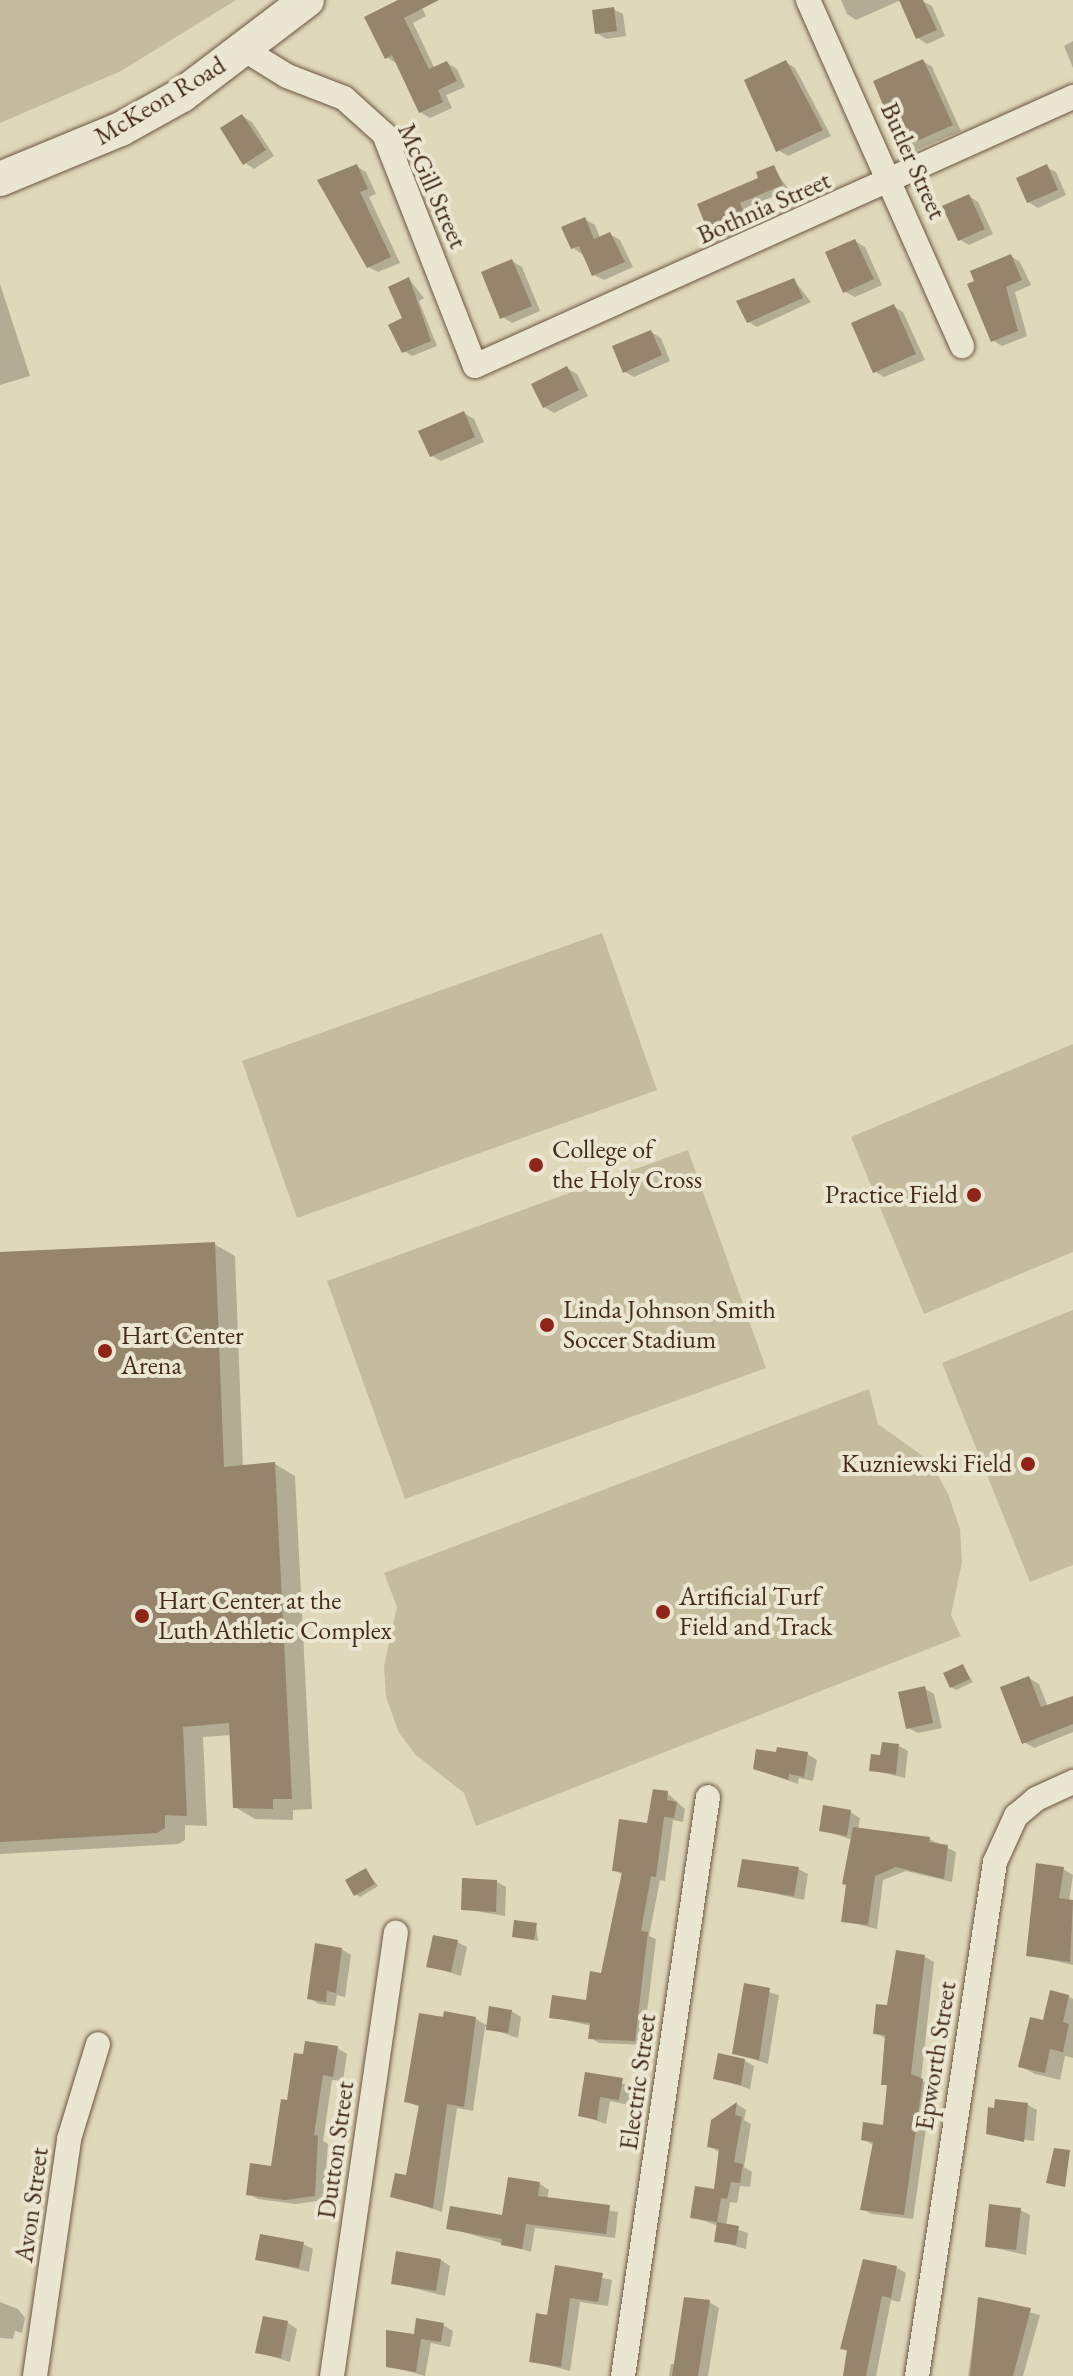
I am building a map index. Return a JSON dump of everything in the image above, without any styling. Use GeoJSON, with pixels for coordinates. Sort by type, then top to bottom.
{"type":"FeatureCollection","features":[{"type":"Feature","properties":{"kind":"main road","name":"McKeon Road"},"geometry":{"type":"LineString","coordinates":[[0,179],[121,129],[245,50],[307,0]]}},
{"type":"Feature","properties":{"kind":"street","name":"Butler Street"},"geometry":{"type":"LineString","coordinates":[[808,0],[892,182],[962,346]]}},
{"type":"Feature","properties":{"kind":"street","name":"McGill Street"},"geometry":{"type":"LineString","coordinates":[[245,50],[287,76],[344,98],[384,134],[475,366]]}},
{"type":"Feature","properties":{"kind":"street","name":"Bothnia Street"},"geometry":{"type":"LineString","coordinates":[[475,366],[892,182],[988,132],[1073,97]]}},
{"type":"Feature","properties":{"kind":"street","name":"Epworth Street"},"geometry":{"type":"LineString","coordinates":[[917,2376],[995,1862],[1016,1816],[1036,1799],[1073,1782]]}},
{"type":"Feature","properties":{"kind":"street","name":"Electric Street"},"geometry":{"type":"LineString","coordinates":[[623,2376],[708,1797]]}},
{"type":"Feature","properties":{"kind":"street","name":"Dutton Street"},"geometry":{"type":"LineString","coordinates":[[332,2376],[396,1933]]}},
{"type":"Feature","properties":{"kind":"street","name":"Avon Street"},"geometry":{"type":"LineString","coordinates":[[35,2376],[69,2139],[98,2044]]}},
{"type":"Feature","properties":{"kind":"shaded area"},"geometry":{"type":"Polygon","coordinates":[[[0,0],[236,0],[121,71],[0,123],[0,0]]]}},
{"type":"Feature","properties":{"kind":"shaded area"},"geometry":{"type":"Polygon","coordinates":[[[602,933],[657,1090],[297,1218],[242,1061],[602,933]]]}},
{"type":"Feature","properties":{"kind":"shaded area","name":"Practice Field"},"geometry":{"type":"Polygon","coordinates":[[[1073,1044],[1073,1252],[924,1314],[851,1137],[1073,1044]]]}},
{"type":"Feature","properties":{"kind":"shaded area","name":"Linda Johnson Smith Soccer Stadium"},"geometry":{"type":"Polygon","coordinates":[[[688,1150],[766,1368],[405,1499],[327,1281],[688,1150]]]}},
{"type":"Feature","properties":{"kind":"shaded area","name":"Kuzniewski Field"},"geometry":{"type":"Polygon","coordinates":[[[1073,1310],[1073,1565],[1030,1582],[942,1363],[1073,1310]]]}},
{"type":"Feature","properties":{"kind":"shaded area"},"geometry":{"type":"Polygon","coordinates":[[[869,1389],[878,1424],[931,1462],[949,1496],[960,1529],[962,1562],[951,1615],[961,1636],[476,1826],[464,1793],[416,1755],[399,1733],[386,1697],[384,1666],[397,1607],[384,1573],[869,1389]]]}},
{"type":"Feature","properties":{"kind":"building"},"geometry":{"type":"Polygon","coordinates":[[[398,0],[439,0],[404,18],[429,69],[447,61],[457,81],[438,90],[443,102],[419,113],[392,55],[385,59],[364,17],[398,0]]]}},
{"type":"Feature","properties":{"kind":"building"},"geometry":{"type":"Polygon","coordinates":[[[899,0],[923,0],[937,30],[916,39],[899,0]]]}},
{"type":"Feature","properties":{"kind":"building"},"geometry":{"type":"Polygon","coordinates":[[[614,7],[617,31],[595,34],[592,10],[614,7]]]}},
{"type":"Feature","properties":{"kind":"building"},"geometry":{"type":"Polygon","coordinates":[[[923,59],[953,125],[901,148],[873,81],[923,59]]]}},
{"type":"Feature","properties":{"kind":"building"},"geometry":{"type":"Polygon","coordinates":[[[786,60],[823,130],[776,152],[744,80],[786,60]]]}},
{"type":"Feature","properties":{"kind":"building"},"geometry":{"type":"Polygon","coordinates":[[[242,114],[266,150],[243,165],[220,128],[242,114]]]}},
{"type":"Feature","properties":{"kind":"building"},"geometry":{"type":"Polygon","coordinates":[[[357,164],[368,189],[360,192],[391,257],[367,268],[317,180],[357,164]]]}},
{"type":"Feature","properties":{"kind":"building"},"geometry":{"type":"Polygon","coordinates":[[[1047,164],[1058,190],[1027,203],[1016,178],[1047,164]]]}},
{"type":"Feature","properties":{"kind":"building"},"geometry":{"type":"Polygon","coordinates":[[[774,165],[783,185],[740,203],[744,213],[707,229],[697,204],[758,178],[756,172],[774,165]]]}},
{"type":"Feature","properties":{"kind":"building"},"geometry":{"type":"Polygon","coordinates":[[[969,194],[985,229],[958,241],[942,206],[969,194]]]}},
{"type":"Feature","properties":{"kind":"building"},"geometry":{"type":"Polygon","coordinates":[[[585,217],[594,239],[610,232],[625,262],[592,276],[579,246],[571,249],[561,227],[585,217]]]}},
{"type":"Feature","properties":{"kind":"building"},"geometry":{"type":"Polygon","coordinates":[[[855,239],[874,279],[843,293],[825,252],[855,239]]]}},
{"type":"Feature","properties":{"kind":"building"},"geometry":{"type":"Polygon","coordinates":[[[1011,254],[1022,280],[1006,287],[1018,331],[991,342],[967,284],[974,281],[970,271],[1011,254]]]}},
{"type":"Feature","properties":{"kind":"building"},"geometry":{"type":"Polygon","coordinates":[[[512,259],[532,306],[500,319],[481,272],[512,259]]]}},
{"type":"Feature","properties":{"kind":"building"},"geometry":{"type":"Polygon","coordinates":[[[409,277],[431,341],[402,353],[388,325],[402,318],[388,287],[409,277]]]}},
{"type":"Feature","properties":{"kind":"building"},"geometry":{"type":"Polygon","coordinates":[[[794,278],[803,298],[747,323],[736,301],[794,278]]]}},
{"type":"Feature","properties":{"kind":"building"},"geometry":{"type":"Polygon","coordinates":[[[894,304],[916,354],[873,373],[851,323],[894,304]]]}},
{"type":"Feature","properties":{"kind":"building"},"geometry":{"type":"Polygon","coordinates":[[[651,330],[662,355],[623,373],[612,346],[651,330]]]}},
{"type":"Feature","properties":{"kind":"building"},"geometry":{"type":"Polygon","coordinates":[[[567,366],[579,390],[543,408],[531,384],[567,366]]]}},
{"type":"Feature","properties":{"kind":"building"},"geometry":{"type":"Polygon","coordinates":[[[464,411],[475,437],[430,457],[418,431],[464,411]]]}},
{"type":"Feature","properties":{"kind":"building","name":"Hart Center at the Luth Athletic Complex"},"geometry":{"type":"Polygon","coordinates":[[[215,1242],[224,1467],[275,1462],[292,1799],[273,1799],[273,1809],[233,1808],[229,1723],[183,1727],[187,1816],[165,1815],[165,1828],[157,1833],[0,1842],[0,1252],[215,1242]]]}},
{"type":"Feature","properties":{"kind":"building"},"geometry":{"type":"Polygon","coordinates":[[[963,1664],[970,1679],[950,1688],[943,1673],[963,1664]]]}},
{"type":"Feature","properties":{"kind":"building"},"geometry":{"type":"Polygon","coordinates":[[[1029,1676],[1041,1707],[1073,1696],[1073,1724],[1022,1744],[1000,1687],[1029,1676]]]}},
{"type":"Feature","properties":{"kind":"building"},"geometry":{"type":"Polygon","coordinates":[[[925,1686],[933,1723],[906,1729],[898,1692],[925,1686]]]}},
{"type":"Feature","properties":{"kind":"building"},"geometry":{"type":"Polygon","coordinates":[[[882,1742],[899,1744],[896,1774],[869,1771],[871,1754],[880,1755],[882,1742]]]}},
{"type":"Feature","properties":{"kind":"building"},"geometry":{"type":"Polygon","coordinates":[[[777,1747],[808,1752],[804,1777],[789,1774],[788,1780],[753,1769],[756,1749],[776,1752],[777,1747]]]}},
{"type":"Feature","properties":{"kind":"building"},"geometry":{"type":"Polygon","coordinates":[[[653,1789],[668,1791],[667,1800],[677,1802],[674,1818],[664,1817],[656,1877],[651,1876],[641,1931],[648,1932],[635,2041],[588,2039],[590,2023],[549,2018],[552,1995],[586,2000],[590,1971],[601,1973],[622,1872],[612,1871],[619,1819],[647,1823],[653,1789]]]}},
{"type":"Feature","properties":{"kind":"building"},"geometry":{"type":"Polygon","coordinates":[[[823,1805],[851,1810],[847,1836],[819,1831],[823,1805]]]}},
{"type":"Feature","properties":{"kind":"building"},"geometry":{"type":"Polygon","coordinates":[[[853,1827],[930,1837],[929,1842],[948,1845],[944,1879],[896,1867],[875,1876],[868,1925],[841,1922],[846,1885],[842,1884],[853,1827]]]}},
{"type":"Feature","properties":{"kind":"building"},"geometry":{"type":"Polygon","coordinates":[[[742,1859],[799,1867],[794,1896],[737,1887],[742,1859]]]}},
{"type":"Feature","properties":{"kind":"building"},"geometry":{"type":"Polygon","coordinates":[[[1036,1863],[1064,1867],[1059,1898],[1073,1900],[1070,1962],[1026,1956],[1036,1863]]]}},
{"type":"Feature","properties":{"kind":"building"},"geometry":{"type":"Polygon","coordinates":[[[366,1868],[375,1884],[354,1896],[345,1880],[366,1868]]]}},
{"type":"Feature","properties":{"kind":"building"},"geometry":{"type":"Polygon","coordinates":[[[462,1878],[497,1880],[496,1912],[461,1910],[462,1878]]]}},
{"type":"Feature","properties":{"kind":"building"},"geometry":{"type":"Polygon","coordinates":[[[514,1920],[537,1923],[534,1940],[512,1937],[514,1920]]]}},
{"type":"Feature","properties":{"kind":"building"},"geometry":{"type":"Polygon","coordinates":[[[433,1935],[458,1940],[451,1972],[426,1967],[433,1935]]]}},
{"type":"Feature","properties":{"kind":"building"},"geometry":{"type":"Polygon","coordinates":[[[315,1943],[342,1948],[336,1993],[327,1991],[326,2002],[307,1999],[315,1943]]]}},
{"type":"Feature","properties":{"kind":"building"},"geometry":{"type":"Polygon","coordinates":[[[896,1950],[925,1955],[911,2074],[923,2079],[904,2215],[860,2210],[873,2142],[861,2140],[863,2122],[883,2125],[887,2085],[881,2085],[885,2035],[873,2034],[876,2004],[887,2005],[896,1950]]]}},
{"type":"Feature","properties":{"kind":"building"},"geometry":{"type":"Polygon","coordinates":[[[744,1983],[770,1988],[759,2060],[732,2054],[744,1983]]]}},
{"type":"Feature","properties":{"kind":"building"},"geometry":{"type":"Polygon","coordinates":[[[1050,1990],[1069,1995],[1063,2022],[1069,2024],[1063,2052],[1050,2049],[1045,2073],[1018,2067],[1030,2017],[1043,2020],[1050,1990]]]}},
{"type":"Feature","properties":{"kind":"building"},"geometry":{"type":"Polygon","coordinates":[[[489,2006],[512,2010],[508,2033],[486,2030],[489,2006]]]}},
{"type":"Feature","properties":{"kind":"building"},"geometry":{"type":"Polygon","coordinates":[[[444,2011],[476,2017],[464,2107],[447,2104],[433,2208],[390,2197],[395,2173],[406,2175],[419,2105],[404,2102],[419,2013],[443,2017],[444,2011]]]}},
{"type":"Feature","properties":{"kind":"building"},"geometry":{"type":"Polygon","coordinates":[[[305,2041],[338,2046],[333,2077],[323,2075],[314,2135],[318,2136],[315,2196],[285,2200],[246,2195],[250,2163],[271,2166],[281,2099],[287,2100],[294,2053],[303,2054],[305,2041]]]}},
{"type":"Feature","properties":{"kind":"building"},"geometry":{"type":"Polygon","coordinates":[[[718,2053],[745,2059],[741,2085],[713,2079],[718,2053]]]}},
{"type":"Feature","properties":{"kind":"building"},"geometry":{"type":"Polygon","coordinates":[[[585,2072],[623,2078],[619,2100],[600,2097],[597,2120],[578,2116],[585,2072]]]}},
{"type":"Feature","properties":{"kind":"building"},"geometry":{"type":"Polygon","coordinates":[[[995,2099],[1028,2103],[1024,2142],[986,2134],[988,2107],[994,2108],[995,2099]]]}},
{"type":"Feature","properties":{"kind":"building"},"geometry":{"type":"Polygon","coordinates":[[[737,2102],[735,2115],[742,2117],[734,2162],[743,2164],[740,2183],[731,2182],[727,2199],[721,2198],[717,2222],[690,2218],[695,2186],[714,2189],[719,2149],[707,2147],[711,2120],[737,2102]]]}},
{"type":"Feature","properties":{"kind":"building"},"geometry":{"type":"Polygon","coordinates":[[[1054,2148],[1070,2150],[1065,2187],[1046,2183],[1054,2148]]]}},
{"type":"Feature","properties":{"kind":"building"},"geometry":{"type":"Polygon","coordinates":[[[508,2177],[540,2182],[538,2196],[610,2205],[606,2234],[526,2224],[522,2249],[501,2245],[502,2239],[446,2229],[450,2206],[502,2215],[508,2177]]]}},
{"type":"Feature","properties":{"kind":"building"},"geometry":{"type":"Polygon","coordinates":[[[989,2204],[1021,2208],[1016,2250],[985,2247],[989,2204]]]}},
{"type":"Feature","properties":{"kind":"building"},"geometry":{"type":"Polygon","coordinates":[[[717,2222],[739,2226],[736,2245],[714,2242],[717,2222]]]}},
{"type":"Feature","properties":{"kind":"building"},"geometry":{"type":"Polygon","coordinates":[[[260,2234],[304,2242],[299,2268],[255,2260],[260,2234]]]}},
{"type":"Feature","properties":{"kind":"building"},"geometry":{"type":"Polygon","coordinates":[[[396,2251],[441,2259],[436,2291],[391,2284],[396,2251]]]}},
{"type":"Feature","properties":{"kind":"building"},"geometry":{"type":"Polygon","coordinates":[[[863,2259],[897,2266],[891,2298],[882,2296],[866,2376],[843,2376],[847,2350],[840,2349],[863,2259]]]}},
{"type":"Feature","properties":{"kind":"building"},"geometry":{"type":"Polygon","coordinates":[[[555,2265],[603,2273],[598,2302],[570,2298],[561,2367],[529,2362],[536,2313],[547,2315],[555,2265]]]}},
{"type":"Feature","properties":{"kind":"building"},"geometry":{"type":"Polygon","coordinates":[[[684,2297],[710,2300],[698,2376],[672,2376],[684,2297]]]}},
{"type":"Feature","properties":{"kind":"building"},"geometry":{"type":"Polygon","coordinates":[[[978,2297],[1031,2308],[1013,2376],[970,2376],[978,2297]]]}},
{"type":"Feature","properties":{"kind":"building"},"geometry":{"type":"Polygon","coordinates":[[[263,2316],[288,2321],[281,2358],[255,2353],[263,2316]]]}},
{"type":"Feature","properties":{"kind":"building"},"geometry":{"type":"Polygon","coordinates":[[[416,2318],[444,2323],[441,2342],[421,2339],[416,2372],[386,2367],[386,2330],[414,2334],[416,2318]]]}},
{"type":"Feature","properties":{"kind":"place","name":"College of the Holy Cross"},"geometry":{"type":"Point","coordinates":[536,1165]}},
{"type":"Feature","properties":{"kind":"place","name":"Practice Field"},"geometry":{"type":"Point","coordinates":[974,1195]}},
{"type":"Feature","properties":{"kind":"place","name":"Linda Johnson Smith Soccer Stadium"},"geometry":{"type":"Point","coordinates":[547,1325]}},
{"type":"Feature","properties":{"kind":"place","name":"Hart Center Arena"},"geometry":{"type":"Point","coordinates":[105,1351]}},
{"type":"Feature","properties":{"kind":"place","name":"Kuzniewski Field"},"geometry":{"type":"Point","coordinates":[1028,1464]}},
{"type":"Feature","properties":{"kind":"place","name":"Artificial Turf Field and Track"},"geometry":{"type":"Point","coordinates":[663,1612]}},
{"type":"Feature","properties":{"kind":"place","name":"Hart Center at the Luth Athletic Complex"},"geometry":{"type":"Point","coordinates":[142,1616]}}]}
